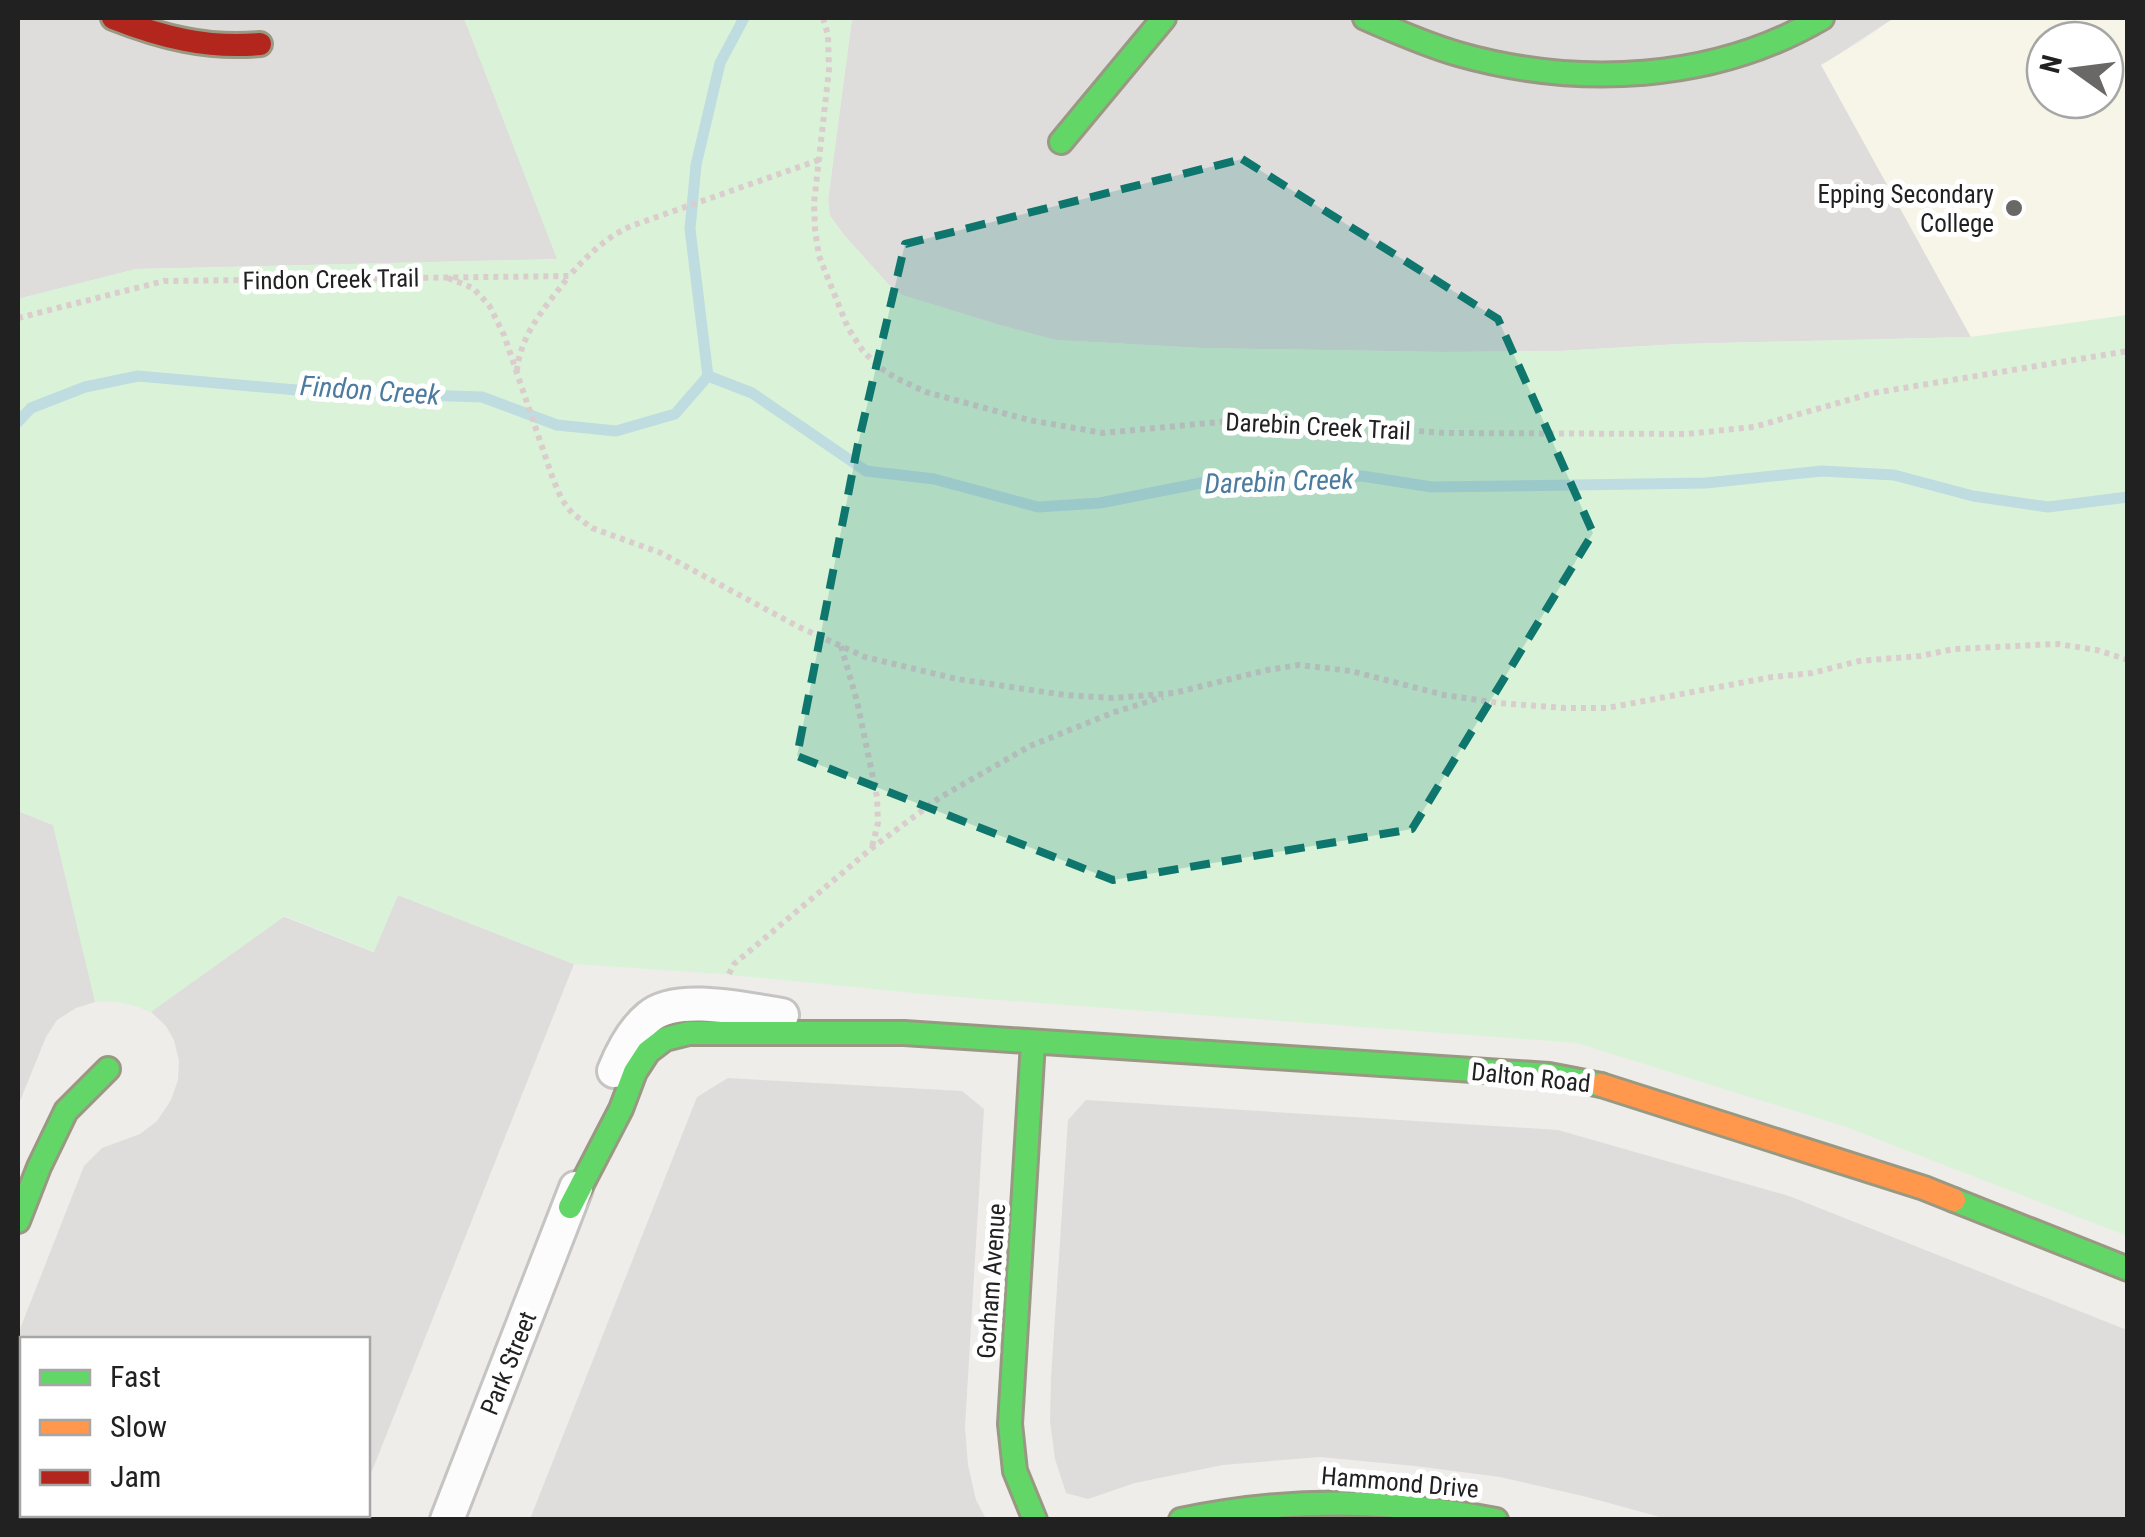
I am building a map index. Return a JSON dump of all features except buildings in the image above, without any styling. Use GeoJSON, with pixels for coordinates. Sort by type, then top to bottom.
{"type":"FeatureCollection","features":[{"type":"Feature","properties":{"kind":"street"},"geometry":{"type":"LineString","coordinates":[[114,18],[190,44],[233,48],[260,44]]}},
{"type":"Feature","properties":{"kind":"street"},"geometry":{"type":"LineString","coordinates":[[1061,142],[1164,18]]}},
{"type":"Feature","properties":{"kind":"street"},"geometry":{"type":"LineString","coordinates":[[1365,18],[1454,52],[1524,70],[1627,76],[1678,70],[1726,58],[1771,43],[1822,18]]}},
{"type":"Feature","properties":{"kind":"street","name":"Dalton Road"},"geometry":{"type":"LineString","coordinates":[[904,1033],[724,1007],[674,1006],[658,1026],[689,1033],[904,1033],[1549,1075],[1598,1084],[1924,1188],[2128,1269]]}},
{"type":"Feature","properties":{"kind":"street","name":"Park Street"},"geometry":{"type":"LineString","coordinates":[[446,1520],[570,1207],[617,1064],[633,1033],[658,1026]]}},
{"type":"Feature","properties":{"kind":"street","name":"Gorham Avenue"},"geometry":{"type":"LineString","coordinates":[[1033,1042],[1010,1424],[1015,1471],[1035,1520]]}},
{"type":"Feature","properties":{"kind":"street"},"geometry":{"type":"LineString","coordinates":[[18,1221],[66,1110],[108,1068]]}},
{"type":"Feature","properties":{"kind":"street","name":"Hammond Drive"},"geometry":{"type":"LineString","coordinates":[[1180,1520],[1282,1502],[1337,1500],[1496,1520]]}},
{"type":"Feature","properties":{"kind":"path","name":"Darebin Creek Trail"},"geometry":{"type":"LineString","coordinates":[[823,18],[828,35],[829,70],[814,203],[819,256],[848,328],[862,350],[896,378],[926,392],[1029,420],[1103,433],[1251,418],[1445,433],[1718,432],[1754,427],[1872,393],[2128,351]]}},
{"type":"Feature","properties":{"kind":"path"},"geometry":{"type":"LineString","coordinates":[[516,377],[518,354],[526,337],[569,276],[613,234],[819,160]]}},
{"type":"Feature","properties":{"kind":"path","name":"Findon Creek Trail"},"geometry":{"type":"LineString","coordinates":[[18,318],[164,281],[569,276]]}},
{"type":"Feature","properties":{"kind":"path"},"geometry":{"type":"LineString","coordinates":[[448,278],[473,288],[489,305],[504,335],[562,500],[592,528],[660,553],[865,657],[957,680],[1065,696],[1113,698],[1174,693]]}},
{"type":"Feature","properties":{"kind":"path"},"geometry":{"type":"LineString","coordinates":[[724,1007],[734,964],[872,848],[939,798],[1030,746],[1112,713],[1267,670],[1299,665],[1350,671],[1463,698],[1608,708],[1812,673],[1859,661],[1954,649],[2058,644],[2128,660]]}},
{"type":"Feature","properties":{"kind":"path"},"geometry":{"type":"LineString","coordinates":[[841,646],[878,797],[878,823],[872,848]]}},
{"type":"Feature","properties":{"kind":"highlighted area"},"geometry":{"type":"Polygon","coordinates":[[[1242,159],[1498,319],[1593,533],[1412,829],[1113,880],[797,756],[858,444],[905,244],[1242,159]]]}},
{"type":"Feature","properties":{"kind":"shaded area"},"geometry":{"type":"Polygon","coordinates":[[[18,18],[464,18],[558,259],[136,269],[18,299],[18,18]]]}},
{"type":"Feature","properties":{"kind":"shaded area"},"geometry":{"type":"Polygon","coordinates":[[[852,18],[1894,18],[1822,65],[1971,337],[1443,352],[1203,348],[1056,340],[1003,326],[902,295],[830,216],[828,200],[852,18]]]}},
{"type":"Feature","properties":{"kind":"shaded area","name":"Epping Secondary College"},"geometry":{"type":"Polygon","coordinates":[[[1894,18],[2127,18],[2127,315],[1971,337],[1821,65],[1894,18]]]}},
{"type":"Feature","properties":{"kind":"shaded area"},"geometry":{"type":"Polygon","coordinates":[[[18,811],[373,952],[398,895],[574,964],[370,1476],[370,1337],[20,1337],[20,1517],[352,1519],[18,1519],[18,1334],[84,1166],[102,1148],[140,1134],[157,1121],[171,1100],[179,1061],[174,1040],[151,1012],[127,1002],[110,1000],[76,1008],[57,1020],[46,1037],[18,1106],[18,811]]]}},
{"type":"Feature","properties":{"kind":"shaded area"},"geometry":{"type":"Polygon","coordinates":[[[728,1078],[962,1091],[984,1109],[965,1427],[968,1465],[976,1500],[986,1519],[530,1519],[697,1097],[728,1078]]]}},
{"type":"Feature","properties":{"kind":"shaded area"},"geometry":{"type":"Polygon","coordinates":[[[1086,1100],[1558,1130],[1789,1196],[2127,1330],[2127,1519],[1667,1519],[1500,1477],[1320,1457],[1223,1465],[1135,1483],[1088,1499],[1066,1493],[1055,1459],[1050,1421],[1051,1378],[1068,1120],[1086,1100]]]}},
{"type":"Feature","properties":{"kind":"green space"},"geometry":{"type":"Polygon","coordinates":[[[464,18],[852,18],[828,200],[830,216],[902,295],[1056,340],[1203,348],[1560,351],[1971,337],[2127,315],[2127,1236],[1846,1127],[1577,1043],[574,964],[398,895],[374,952],[285,916],[151,1012],[123,1003],[95,1002],[53,825],[18,811],[18,299],[136,269],[557,259],[464,18]]]}},
{"type":"Feature","properties":{"kind":"waterway","name":"Darebin Creek"},"geometry":{"type":"LineString","coordinates":[[744,18],[720,63],[696,165],[690,229],[708,376],[752,393],[866,471],[934,479],[1038,507],[1100,503],[1211,481],[1362,476],[1432,487],[1706,483],[1822,471],[1894,475],[1973,496],[2048,507],[2128,497]]}},
{"type":"Feature","properties":{"kind":"waterway","name":"Findon Creek"},"geometry":{"type":"LineString","coordinates":[[18,422],[31,408],[85,387],[138,376],[308,391],[482,397],[557,425],[616,431],[675,414],[708,376]]}},
{"type":"Feature","properties":{"kind":"traffic: fast"},"geometry":{"type":"LineString","coordinates":[[1061,142],[1164,18]]}},
{"type":"Feature","properties":{"kind":"traffic: fast"},"geometry":{"type":"LineString","coordinates":[[1365,18],[1458,54],[1550,72],[1597,74],[1644,73],[1736,55],[1822,18]]}},
{"type":"Feature","properties":{"kind":"traffic: fast"},"geometry":{"type":"LineString","coordinates":[[570,1207],[648,1052],[665,1039],[689,1033],[904,1033],[1549,1075],[1601,1085]]}},
{"type":"Feature","properties":{"kind":"traffic: fast"},"geometry":{"type":"LineString","coordinates":[[1033,1042],[1010,1424],[1015,1471],[1035,1520]]}},
{"type":"Feature","properties":{"kind":"traffic: fast"},"geometry":{"type":"LineString","coordinates":[[18,1221],[66,1111],[108,1069]]}},
{"type":"Feature","properties":{"kind":"traffic: fast"},"geometry":{"type":"LineString","coordinates":[[1954,1200],[2128,1269]]}},
{"type":"Feature","properties":{"kind":"traffic: fast"},"geometry":{"type":"LineString","coordinates":[[1181,1520],[1300,1504],[1416,1508],[1496,1520]]}},
{"type":"Feature","properties":{"kind":"traffic: slow"},"geometry":{"type":"LineString","coordinates":[[1601,1085],[1954,1200]]}},
{"type":"Feature","properties":{"kind":"traffic: jam"},"geometry":{"type":"LineString","coordinates":[[113,18],[185,40],[222,45],[260,44]]}},
{"type":"Feature","properties":{"kind":"place","name":"Epping Secondary College"},"geometry":{"type":"Point","coordinates":[2014,208]}}]}
